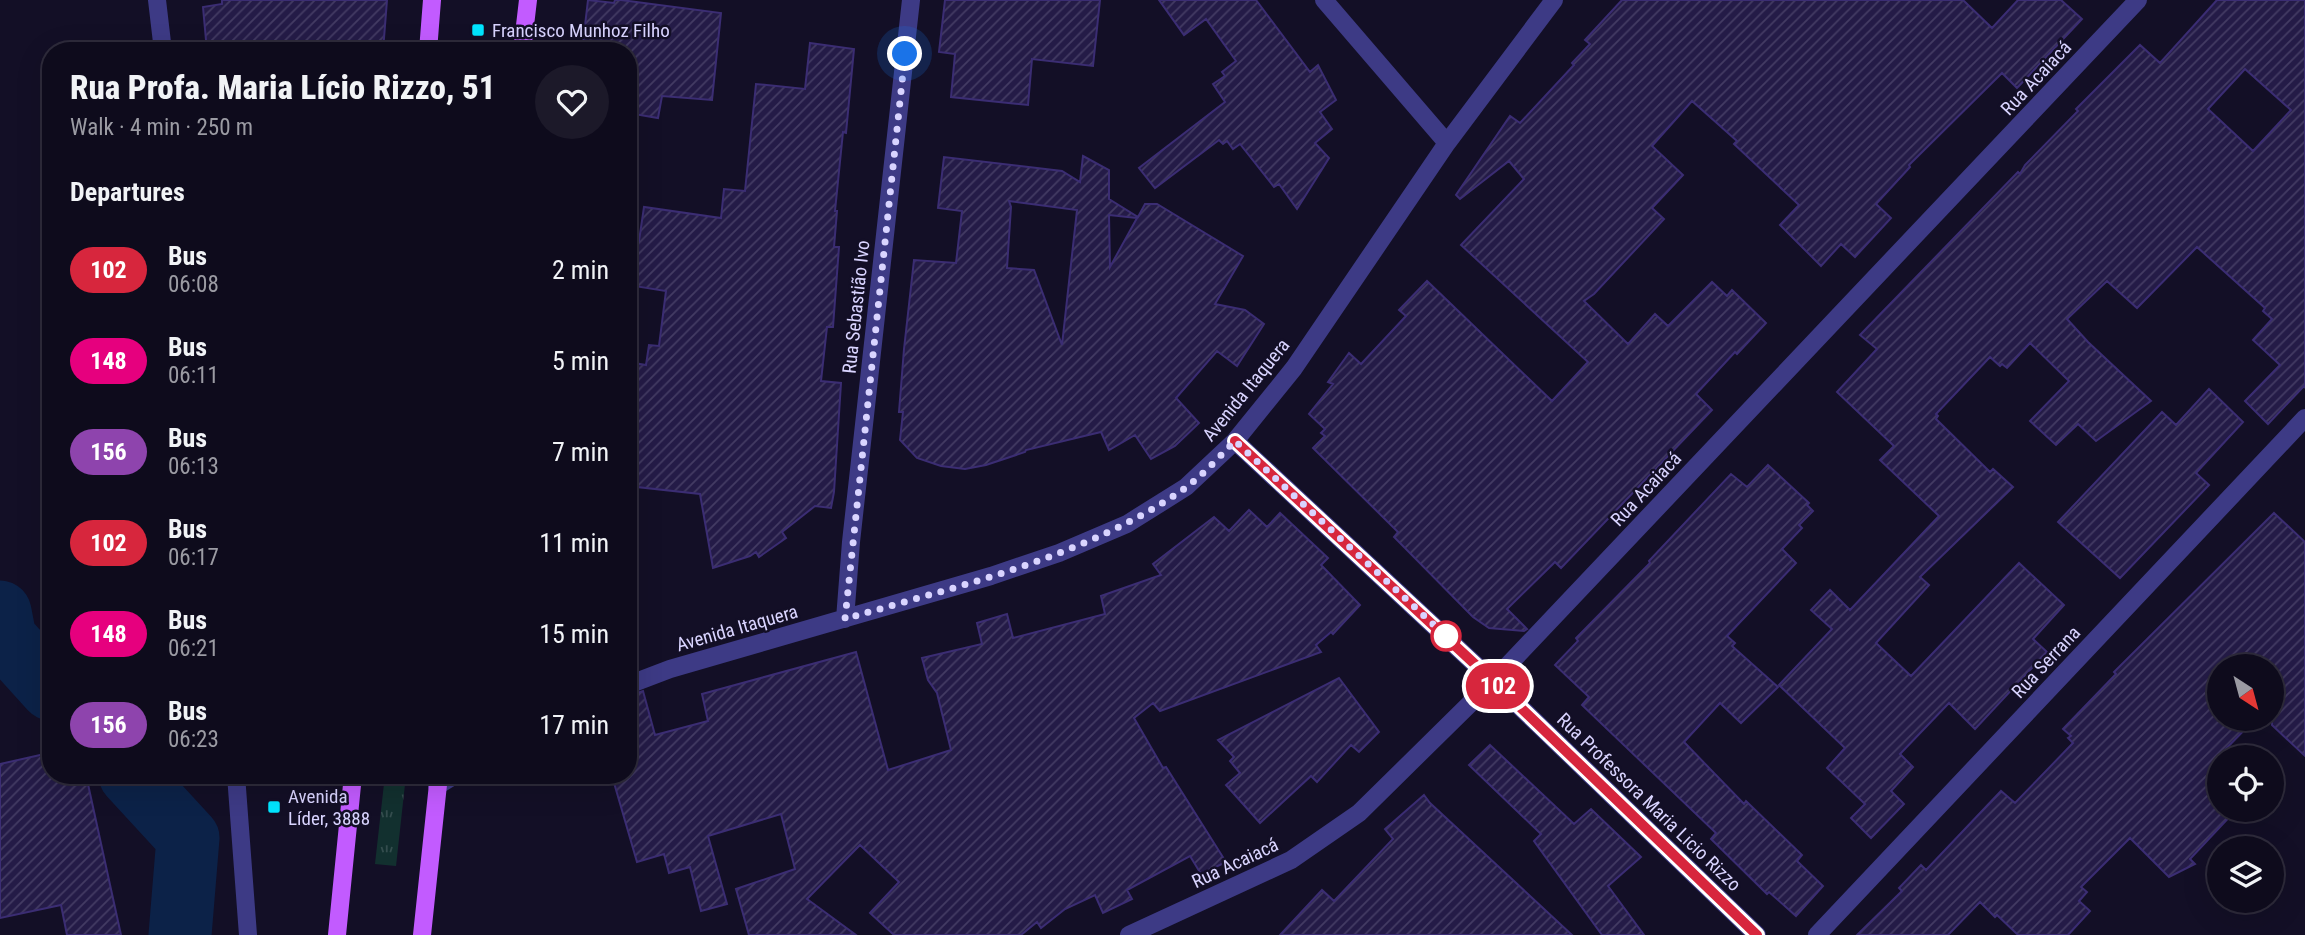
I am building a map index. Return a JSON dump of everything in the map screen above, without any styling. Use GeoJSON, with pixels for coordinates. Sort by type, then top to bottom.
{"type":"FeatureCollection","features":[{"type":"Feature","properties":{"kind":"main road"},"geometry":{"type":"LineString","coordinates":[[429,42],[432,0]]}},
{"type":"Feature","properties":{"kind":"main road"},"geometry":{"type":"LineString","coordinates":[[523,42],[528,0]]}},
{"type":"Feature","properties":{"kind":"main road"},"geometry":{"type":"LineString","coordinates":[[337,935],[352,784]]}},
{"type":"Feature","properties":{"kind":"main road"},"geometry":{"type":"LineString","coordinates":[[422,935],[438,784]]}},
{"type":"Feature","properties":{"kind":"street"},"geometry":{"type":"LineString","coordinates":[[157,0],[162,42]]}},
{"type":"Feature","properties":{"kind":"street","name":"Rua Sebastião Ivo"},"geometry":{"type":"LineString","coordinates":[[845,619],[911,0]]}},
{"type":"Feature","properties":{"kind":"street"},"geometry":{"type":"LineString","coordinates":[[1324,0],[1447,143]]}},
{"type":"Feature","properties":{"kind":"street","name":"Avenida Itaquera"},"geometry":{"type":"LineString","coordinates":[[637,682],[670,669],[991,576],[1059,553],[1127,524],[1186,487],[1235,441],[1294,368],[1447,143],[1554,0]]}},
{"type":"Feature","properties":{"kind":"street","name":"Rua Acaiacá"},"geometry":{"type":"LineString","coordinates":[[1129,935],[1291,860],[1359,813],[1493,681],[2138,0]]}},
{"type":"Feature","properties":{"kind":"street","name":"Rua Serrana"},"geometry":{"type":"LineString","coordinates":[[1817,935],[2305,418]]}},
{"type":"Feature","properties":{"kind":"street","name":"Rua Professora Maria Licio Rizzo"},"geometry":{"type":"LineString","coordinates":[[1235,441],[1493,681],[1757,935]]}},
{"type":"Feature","properties":{"kind":"street"},"geometry":{"type":"LineString","coordinates":[[237,784],[248,935]]}},
{"type":"Feature","properties":{"kind":"green space"},"geometry":{"type":"Polygon","coordinates":[[[384,784],[405,784],[396,866],[375,864],[384,784]]]}},
{"type":"Feature","properties":{"kind":"building"},"geometry":{"type":"Polygon","coordinates":[[[222,0],[387,0],[384,42],[206,42],[203,7],[222,4],[222,0]]]}},
{"type":"Feature","properties":{"kind":"building"},"geometry":{"type":"Polygon","coordinates":[[[588,0],[614,3],[615,0],[621,0],[721,13],[712,100],[662,96],[658,118],[637,114],[637,42],[583,42],[588,0]]]}},
{"type":"Feature","properties":{"kind":"building"},"geometry":{"type":"Polygon","coordinates":[[[945,0],[1100,0],[1093,66],[1032,59],[1028,105],[951,97],[955,54],[939,52],[945,0]]]}},
{"type":"Feature","properties":{"kind":"building"},"geometry":{"type":"Polygon","coordinates":[[[1159,0],[1256,0],[1310,72],[1318,65],[1336,100],[1320,112],[1332,129],[1315,143],[1329,158],[1297,209],[1279,184],[1274,187],[1240,144],[1233,149],[1227,141],[1223,144],[1219,140],[1155,188],[1139,168],[1225,102],[1213,84],[1225,76],[1222,72],[1236,61],[1206,19],[1184,35],[1159,0]]]}},
{"type":"Feature","properties":{"kind":"building"},"geometry":{"type":"Polygon","coordinates":[[[1622,0],[1963,0],[1992,28],[2018,0],[2061,0],[2082,19],[2017,88],[2002,73],[1909,165],[1876,204],[1891,218],[1855,257],[1841,244],[1821,266],[1780,225],[1799,205],[1734,144],[1737,141],[1692,101],[1652,146],[1683,175],[1652,208],[1664,219],[1594,294],[1584,301],[1628,344],[1655,314],[1668,326],[1712,282],[1727,296],[1732,290],[1766,323],[1696,394],[1712,410],[1561,568],[1555,562],[1507,609],[1527,629],[1489,628],[1473,617],[1394,537],[1398,532],[1313,448],[1325,436],[1321,433],[1325,429],[1309,414],[1333,384],[1328,382],[1349,353],[1361,364],[1406,316],[1399,310],[1427,281],[1552,401],[1588,362],[1461,245],[1524,179],[1509,161],[1460,199],[1456,195],[1510,116],[1520,123],[1574,65],[1572,63],[1590,44],[1585,40],[1622,0]]]}},
{"type":"Feature","properties":{"kind":"building"},"geometry":{"type":"Polygon","coordinates":[[[2217,0],[2305,0],[2305,388],[2304,386],[2268,424],[2245,401],[2280,365],[2253,340],[2272,319],[2263,311],[2265,308],[2197,247],[2137,308],[2107,281],[2067,319],[2151,401],[2096,441],[2078,424],[2056,445],[2030,421],[2069,381],[2030,343],[2007,368],[2002,364],[2000,366],[1990,357],[1936,414],[1936,419],[1990,472],[1993,469],[2013,487],[1920,577],[1929,585],[1876,643],[1911,676],[2019,563],[2064,605],[2033,639],[2047,652],[1975,729],[1949,703],[1900,754],[1913,767],[1891,791],[1904,804],[1871,838],[1851,818],[1865,804],[1827,768],[1845,748],[1779,685],[1832,629],[1811,610],[1830,590],[1850,610],[1939,516],[1880,460],[1894,446],[1837,392],[1877,349],[1860,335],[2018,172],[2020,174],[2025,165],[2078,111],[2076,109],[2140,45],[2160,63],[2217,0]],[[2245,69],[2208,109],[2253,151],[2291,110],[2245,69]]]}},
{"type":"Feature","properties":{"kind":"building"},"geometry":{"type":"Polygon","coordinates":[[[810,43],[854,49],[835,211],[834,247],[839,247],[833,327],[827,327],[821,381],[841,383],[831,508],[815,506],[782,532],[786,538],[759,557],[756,552],[713,568],[700,494],[637,487],[637,364],[646,365],[649,345],[659,346],[666,291],[637,286],[637,241],[644,207],[721,218],[724,189],[745,191],[756,84],[805,89],[810,43]]]}},
{"type":"Feature","properties":{"kind":"building"},"geometry":{"type":"Polygon","coordinates":[[[1083,156],[1109,170],[1109,199],[1138,217],[1145,204],[1157,204],[1243,256],[1215,304],[1245,310],[1264,324],[1237,366],[1217,351],[1176,398],[1199,423],[1175,446],[1151,459],[1135,435],[1109,450],[1101,432],[1026,450],[986,465],[965,469],[941,466],[917,458],[900,440],[903,412],[899,412],[914,260],[956,263],[962,211],[938,208],[944,157],[1062,171],[1080,182],[1083,156]],[[1009,201],[1011,207],[1007,268],[1034,270],[1062,345],[1077,210],[1009,201]],[[1109,215],[1110,267],[1137,218],[1109,215]]]}},
{"type":"Feature","properties":{"kind":"building"},"geometry":{"type":"Polygon","coordinates":[[[2209,389],[2243,422],[2196,473],[2209,485],[2120,578],[2058,522],[2162,412],[2176,425],[2209,389]]]}},
{"type":"Feature","properties":{"kind":"building"},"geometry":{"type":"Polygon","coordinates":[[[1768,465],[1809,503],[1807,505],[1813,511],[1799,525],[1802,528],[1782,549],[1796,563],[1727,636],[1735,643],[1732,646],[1778,687],[1741,723],[1720,703],[1684,742],[1744,804],[1746,801],[1802,855],[1797,861],[1823,886],[1796,916],[1769,892],[1767,894],[1711,839],[1716,833],[1582,705],[1589,697],[1555,665],[1578,641],[1576,638],[1650,563],[1731,474],[1747,487],[1768,465]]]}},
{"type":"Feature","properties":{"kind":"building"},"geometry":{"type":"Polygon","coordinates":[[[1249,510],[1267,527],[1280,513],[1328,558],[1321,565],[1360,605],[1333,634],[1331,632],[1316,645],[1321,652],[1160,711],[1153,703],[1134,718],[1163,768],[1166,767],[1226,862],[1201,874],[1190,856],[1127,890],[1132,899],[1103,913],[1095,895],[1065,909],[1041,928],[1037,922],[1021,935],[894,935],[870,913],[899,882],[860,845],[807,899],[856,935],[749,935],[736,889],[795,869],[781,814],[708,836],[727,904],[701,911],[690,867],[669,873],[664,854],[637,862],[614,784],[637,784],[637,693],[643,691],[655,735],[708,721],[702,694],[856,652],[888,770],[951,750],[937,693],[928,680],[922,658],[982,644],[977,623],[1007,614],[1013,638],[1105,614],[1101,596],[1161,575],[1153,564],[1214,517],[1229,531],[1249,510]]]}},
{"type":"Feature","properties":{"kind":"building"},"geometry":{"type":"Polygon","coordinates":[[[2274,513],[2305,542],[2305,756],[2279,732],[2284,732],[2284,654],[2207,654],[2207,732],[2242,732],[2230,745],[2207,745],[2207,822],[2225,822],[2212,836],[2207,836],[2207,841],[2190,859],[2195,864],[2169,877],[2130,838],[2081,887],[2087,892],[2079,901],[2090,911],[2068,935],[2018,935],[1980,902],[1948,935],[1857,935],[1902,891],[1899,888],[1921,865],[1926,870],[2001,791],[2015,803],[2073,743],[2068,738],[2071,736],[2063,729],[2116,674],[2114,672],[2274,513]]]}},
{"type":"Feature","properties":{"kind":"building"},"geometry":{"type":"Polygon","coordinates":[[[1339,678],[1379,732],[1359,752],[1351,745],[1317,782],[1311,776],[1260,823],[1226,785],[1240,773],[1230,761],[1234,757],[1218,740],[1339,678]]]}},
{"type":"Feature","properties":{"kind":"building"},"geometry":{"type":"Polygon","coordinates":[[[1490,745],[1574,824],[1591,809],[1641,857],[1608,886],[1644,935],[1602,935],[1534,841],[1541,834],[1469,765],[1490,745]]]}},
{"type":"Feature","properties":{"kind":"building"},"geometry":{"type":"Polygon","coordinates":[[[42,755],[42,784],[88,784],[121,935],[67,935],[61,905],[0,918],[0,764],[42,755]]]}},
{"type":"Feature","properties":{"kind":"building"},"geometry":{"type":"Polygon","coordinates":[[[1424,795],[1572,935],[1280,935],[1322,890],[1334,901],[1393,839],[1385,829],[1424,795]]]}},
{"type":"Feature","properties":{"kind":"waterway"},"geometry":{"type":"LineString","coordinates":[[0,612],[5,638],[42,679]]}},
{"type":"Feature","properties":{"kind":"waterway"},"geometry":{"type":"LineString","coordinates":[[138,784],[188,838],[180,935]]}},
{"type":"Feature","properties":{"kind":"bus line","name":"102"},"geometry":{"type":"LineString","coordinates":[[1235,441],[1493,681],[1757,935]]}},
{"type":"Feature","properties":{"kind":"place","name":"Francisco Munhoz Filho"},"geometry":{"type":"Point","coordinates":[478,30]}},
{"type":"Feature","properties":{"kind":"place","name":"Avenida Líder, 3888"},"geometry":{"type":"Point","coordinates":[274,807]}},
{"type":"Feature","properties":{"kind":"route"},"geometry":{"type":"LineString","coordinates":[[905,54],[851,542],[845,619],[991,576],[1059,553],[1127,524],[1186,487],[1235,441],[1446,636]]}}]}
